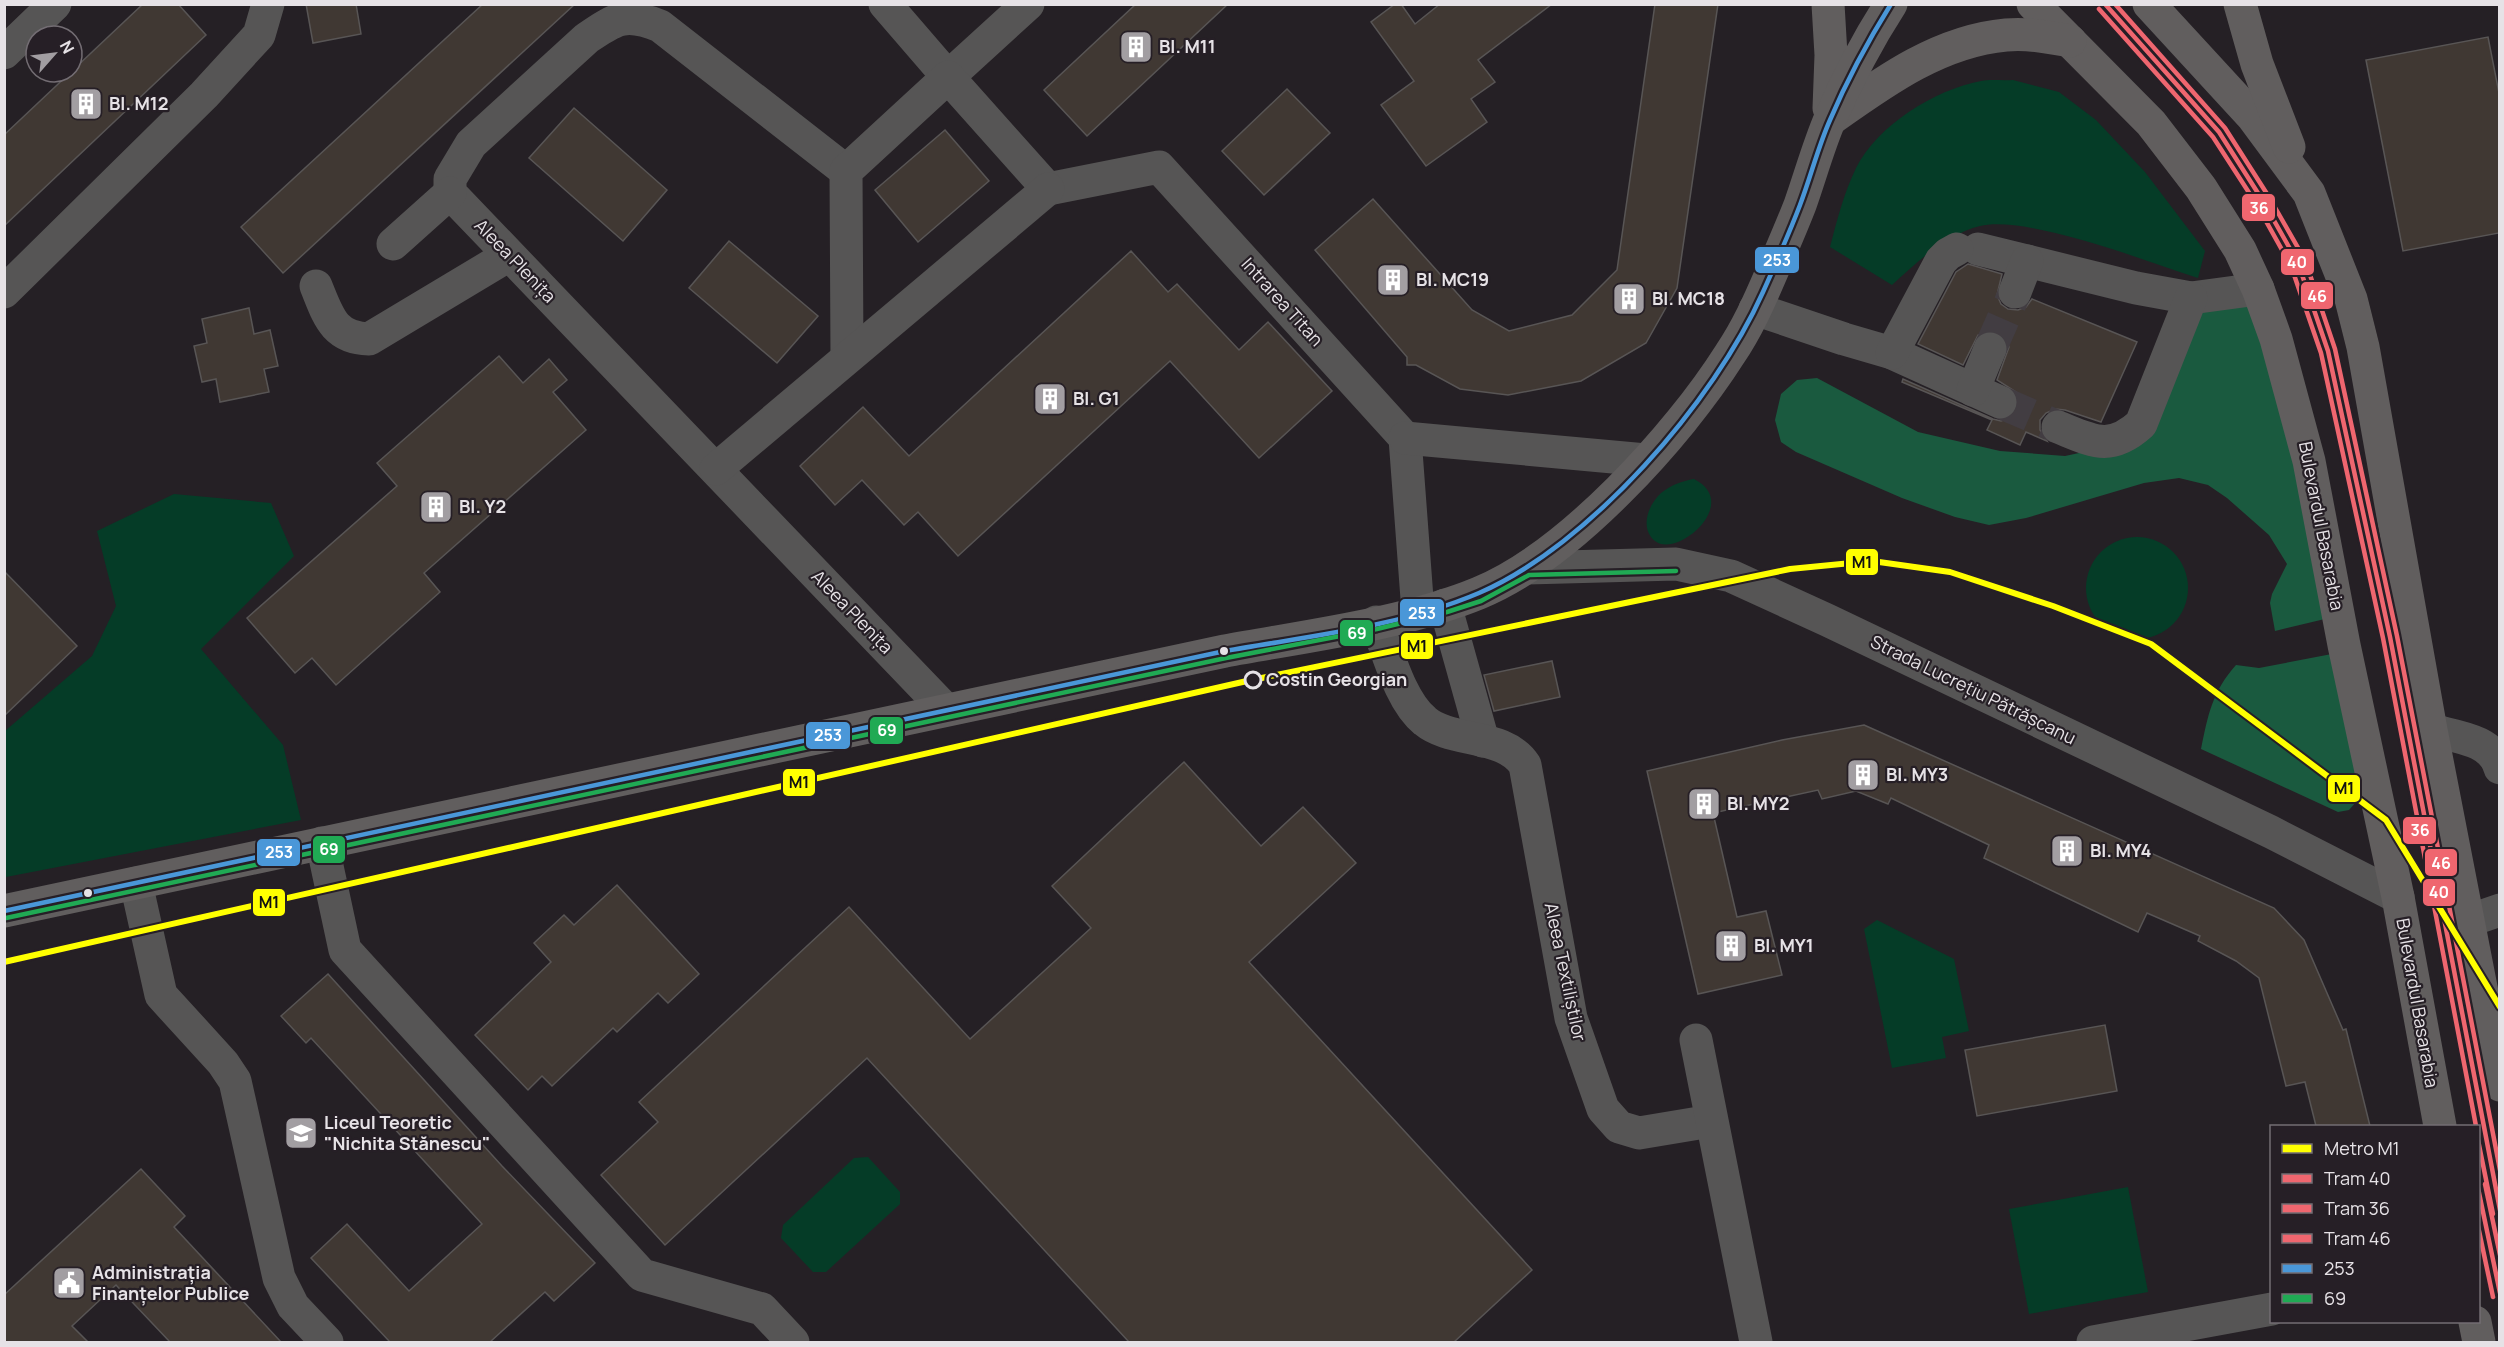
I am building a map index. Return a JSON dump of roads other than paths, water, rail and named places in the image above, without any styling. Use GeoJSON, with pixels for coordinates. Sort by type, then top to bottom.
{"type":"FeatureCollection","features":[{"type":"Feature","properties":{"kind":"main road"},"geometry":{"type":"LineString","coordinates":[[1828,4],[1831,55],[1829,120]]}},
{"type":"Feature","properties":{"kind":"main road","name":"Strada Lucrețiu Pătrășcanu"},"geometry":{"type":"LineString","coordinates":[[4,911],[946,710],[1376,622],[1432,608],[1486,590],[1527,568],[1585,522],[1646,460],[1714,378],[1736,345],[1755,309],[1800,205],[1829,120],[1858,59],[1890,4]]}},
{"type":"Feature","properties":{"kind":"main road","name":"Bulevardul Basarabia"},"geometry":{"type":"LineString","coordinates":[[2032,4],[2151,123],[2193,178],[2240,250],[2258,289],[2280,350],[2309,461],[2344,645],[2398,897],[2440,1125]]}},
{"type":"Feature","properties":{"kind":"main road"},"geometry":{"type":"LineString","coordinates":[[2150,4],[2252,117],[2309,193]]}},
{"type":"Feature","properties":{"kind":"main road"},"geometry":{"type":"LineString","coordinates":[[2240,4],[2257,64],[2350,299],[2363,347],[2431,730],[2499,1085]]}},
{"type":"Feature","properties":{"kind":"main road"},"geometry":{"type":"LineString","coordinates":[[1829,120],[1904,70],[1935,54],[1975,39],[2007,35],[2036,35],[2070,41]]}},
{"type":"Feature","properties":{"kind":"main road"},"geometry":{"type":"LineString","coordinates":[[2475,1323],[2479,1342]]}},
{"type":"Feature","properties":{"kind":"street"},"geometry":{"type":"LineString","coordinates":[[4,53],[55,4]]}},
{"type":"Feature","properties":{"kind":"street"},"geometry":{"type":"LineString","coordinates":[[4,292],[212,87],[259,35],[268,4]]}},
{"type":"Feature","properties":{"kind":"street"},"geometry":{"type":"LineString","coordinates":[[716,470],[1048,189],[885,4]]}},
{"type":"Feature","properties":{"kind":"street"},"geometry":{"type":"LineString","coordinates":[[848,357],[846,171],[1028,4]]}},
{"type":"Feature","properties":{"kind":"street"},"geometry":{"type":"LineString","coordinates":[[393,244],[450,193],[450,179],[471,144],[587,38],[605,25],[622,17],[639,17],[660,26],[846,171]]}},
{"type":"Feature","properties":{"kind":"street","name":"Intrarea Titan"},"geometry":{"type":"LineString","coordinates":[[1048,189],[1159,167],[1405,438]]}},
{"type":"Feature","properties":{"kind":"street","name":"Aleea Plenița"},"geometry":{"type":"LineString","coordinates":[[450,193],[946,710]]}},
{"type":"Feature","properties":{"kind":"street"},"geometry":{"type":"LineString","coordinates":[[1892,353],[1941,261],[1948,254],[1967,249],[2136,288],[2191,298],[2258,289]]}},
{"type":"Feature","properties":{"kind":"street"},"geometry":{"type":"LineString","coordinates":[[316,286],[338,330],[353,339],[369,339],[509,255]]}},
{"type":"Feature","properties":{"kind":"street"},"geometry":{"type":"LineString","coordinates":[[2015,292],[2027,261]]}},
{"type":"Feature","properties":{"kind":"street"},"geometry":{"type":"LineString","coordinates":[[2058,428],[2094,442],[2108,442],[2119,441],[2141,424],[2191,298]]}},
{"type":"Feature","properties":{"kind":"street"},"geometry":{"type":"LineString","coordinates":[[1755,309],[1892,353],[1986,396],[1990,349]]}},
{"type":"Feature","properties":{"kind":"street"},"geometry":{"type":"LineString","coordinates":[[1483,741],[1432,608],[1405,438],[1646,460]]}},
{"type":"Feature","properties":{"kind":"street","name":"Strada Lucrețiu Pătrășcanu"},"geometry":{"type":"LineString","coordinates":[[1527,568],[1676,564],[1731,576],[2271,832],[2398,897]]}},
{"type":"Feature","properties":{"kind":"street","name":"Aleea Textiliștilor"},"geometry":{"type":"LineString","coordinates":[[1376,622],[1405,694],[1416,713],[1430,725],[1513,751],[1525,765],[1570,1018],[1603,1109],[1619,1126],[1639,1133],[1711,1121]]}},
{"type":"Feature","properties":{"kind":"street"},"geometry":{"type":"LineString","coordinates":[[2431,730],[2481,744],[2497,757],[2499,768]]}},
{"type":"Feature","properties":{"kind":"street"},"geometry":{"type":"LineString","coordinates":[[322,843],[345,950],[642,1275],[762,1309],[793,1342]]}},
{"type":"Feature","properties":{"kind":"street"},"geometry":{"type":"LineString","coordinates":[[136,883],[161,995],[223,1063],[235,1081],[279,1278],[293,1306],[327,1342]]}},
{"type":"Feature","properties":{"kind":"street"},"geometry":{"type":"LineString","coordinates":[[2468,921],[2499,910]]}},
{"type":"Feature","properties":{"kind":"street"},"geometry":{"type":"LineString","coordinates":[[1696,1040],[1756,1342]]}},
{"type":"Feature","properties":{"kind":"street"},"geometry":{"type":"LineString","coordinates":[[2093,1342],[2270,1309]]}},
{"type":"Feature","properties":{"kind":"tunnel"},"geometry":{"type":"LineString","coordinates":[[1990,349],[2015,292]]}},
{"type":"Feature","properties":{"kind":"tunnel"},"geometry":{"type":"LineString","coordinates":[[2000,402],[2058,427]]}},
{"type":"Feature","properties":{"kind":"metro line","name":"M1"},"geometry":{"type":"LineString","coordinates":[[4,962],[1247,681],[1790,569],[1872,561],[1950,572],[2053,606],[2151,644],[2386,820],[2500,1007]]}},
{"type":"Feature","properties":{"kind":"tram line","name":"40"},"geometry":{"type":"LineString","coordinates":[[2105,4],[2219,132],[2263,201],[2298,263],[2328,351],[2390,637],[2500,1210]]}},
{"type":"Feature","properties":{"kind":"tram line","name":"46"},"geometry":{"type":"LineString","coordinates":[[2115,4],[2225,128],[2269,197],[2305,260],[2335,349],[2397,636],[2500,1170]]}},
{"type":"Feature","properties":{"kind":"tram line","name":"36"},"geometry":{"type":"LineString","coordinates":[[2099,9],[2213,137],[2257,205],[2291,266],[2321,353],[2383,638],[2476,1125]]}},
{"type":"Feature","properties":{"kind":"tram line","name":"36"},"geometry":{"type":"LineString","coordinates":[[2480,1150],[2493,1214]]}},
{"type":"Feature","properties":{"kind":"tram line","name":"46"},"geometry":{"type":"LineString","coordinates":[[2485,1184],[2500,1255]]}},
{"type":"Feature","properties":{"kind":"tram line","name":"40"},"geometry":{"type":"LineString","coordinates":[[2480,1198],[2500,1293]]}},
{"type":"Feature","properties":{"kind":"tram line","name":"36"},"geometry":{"type":"LineString","coordinates":[[2480,1235],[2493,1297]]}},
{"type":"Feature","properties":{"kind":"place","name":"Bl. M11"},"geometry":{"type":"Point","coordinates":[1136,47]}},
{"type":"Feature","properties":{"kind":"place","name":"Bl. M12"},"geometry":{"type":"Point","coordinates":[86,104]}},
{"type":"Feature","properties":{"kind":"place","name":"Bl. MC19"},"geometry":{"type":"Point","coordinates":[1393,280]}},
{"type":"Feature","properties":{"kind":"place","name":"Bl. MC18"},"geometry":{"type":"Point","coordinates":[1629,299]}},
{"type":"Feature","properties":{"kind":"place","name":"Bl. G1"},"geometry":{"type":"Point","coordinates":[1050,399]}},
{"type":"Feature","properties":{"kind":"place","name":"Bl. Y2"},"geometry":{"type":"Point","coordinates":[436,507]}},
{"type":"Feature","properties":{"kind":"place","name":"Costin Georgian"},"geometry":{"type":"Point","coordinates":[1253,680]}},
{"type":"Feature","properties":{"kind":"place","name":"Bl. MY3"},"geometry":{"type":"Point","coordinates":[1863,775]}},
{"type":"Feature","properties":{"kind":"place","name":"Bl. MY2"},"geometry":{"type":"Point","coordinates":[1704,804]}},
{"type":"Feature","properties":{"kind":"place","name":"Bl. MY4"},"geometry":{"type":"Point","coordinates":[2067,851]}},
{"type":"Feature","properties":{"kind":"place","name":"Bl. MY1"},"geometry":{"type":"Point","coordinates":[1731,946]}},
{"type":"Feature","properties":{"kind":"place","name":"Liceul Teoretic \"Nichita Stănescu\""},"geometry":{"type":"Point","coordinates":[301,1133]}},
{"type":"Feature","properties":{"kind":"place","name":"Administrația Finanțelor Publice"},"geometry":{"type":"Point","coordinates":[69,1283]}}]}
